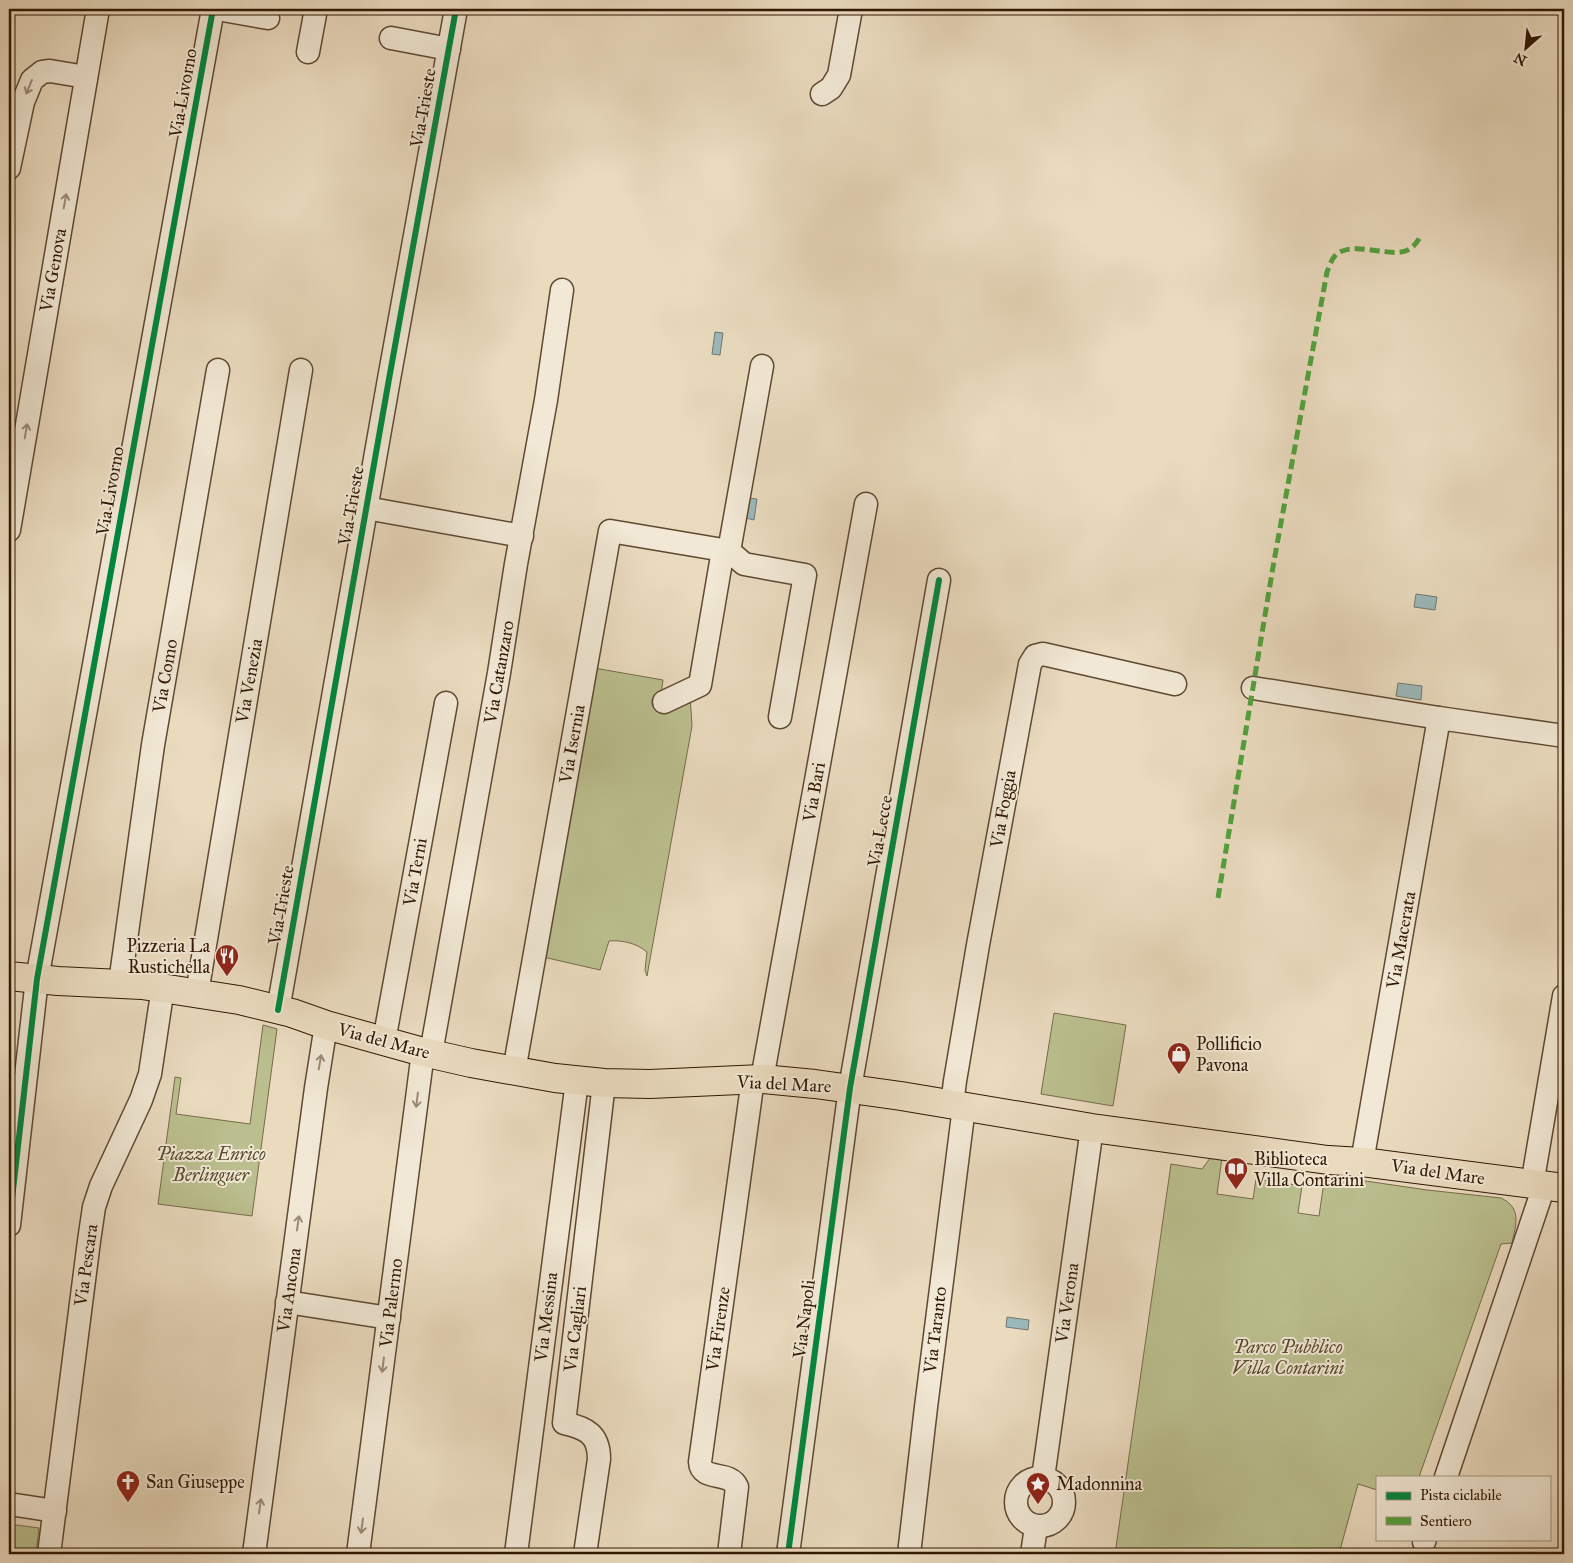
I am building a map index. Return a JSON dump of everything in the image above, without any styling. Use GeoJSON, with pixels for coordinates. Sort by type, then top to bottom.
{"type":"FeatureCollection","features":[{"type":"Feature","properties":{"kind":"main road","name":"Via del Mare"},"geometry":{"type":"LineString","coordinates":[[9,976],[120,983],[196,992],[278,1010],[427,1052],[514,1071],[577,1081],[650,1084],[757,1079],[850,1088],[1092,1128],[1328,1160],[1362,1162],[1547,1186]]}},
{"type":"Feature","properties":{"kind":"street","name":"Via Genova"},"geometry":{"type":"LineString","coordinates":[[9,530],[98,9]]}},
{"type":"Feature","properties":{"kind":"street","name":"Via Livorno"},"geometry":{"type":"LineString","coordinates":[[9,1225],[38,979],[215,9],[268,18]]}},
{"type":"Feature","properties":{"kind":"street"},"geometry":{"type":"LineString","coordinates":[[308,52],[316,9]]}},
{"type":"Feature","properties":{"kind":"street","name":"Via Trieste"},"geometry":{"type":"LineString","coordinates":[[278,1010],[456,9]]}},
{"type":"Feature","properties":{"kind":"street"},"geometry":{"type":"LineString","coordinates":[[822,94],[831,88],[838,75],[851,9]]}},
{"type":"Feature","properties":{"kind":"street"},"geometry":{"type":"LineString","coordinates":[[391,38],[449,49]]}},
{"type":"Feature","properties":{"kind":"street"},"geometry":{"type":"LineString","coordinates":[[9,168],[23,102],[32,80],[42,72],[50,71],[86,77]]}},
{"type":"Feature","properties":{"kind":"street","name":"Via Catanzaro"},"geometry":{"type":"LineString","coordinates":[[427,1052],[499,673],[546,400],[562,290]]}},
{"type":"Feature","properties":{"kind":"street"},"geometry":{"type":"LineString","coordinates":[[664,702],[700,685],[762,366]]}},
{"type":"Feature","properties":{"kind":"street","name":"Via Como"},"geometry":{"type":"LineString","coordinates":[[120,983],[153,745],[218,370]]}},
{"type":"Feature","properties":{"kind":"street","name":"Via Venezia"},"geometry":{"type":"LineString","coordinates":[[196,992],[301,370]]}},
{"type":"Feature","properties":{"kind":"street","name":"Via Bari"},"geometry":{"type":"LineString","coordinates":[[757,1079],[866,504]]}},
{"type":"Feature","properties":{"kind":"street","name":"Via Trieste"},"geometry":{"type":"LineString","coordinates":[[366,508],[522,536]]}},
{"type":"Feature","properties":{"kind":"street","name":"Via Isernia"},"geometry":{"type":"LineString","coordinates":[[514,1071],[610,531],[726,550],[744,564],[805,575],[780,717]]}},
{"type":"Feature","properties":{"kind":"street","name":"Via Lecce"},"geometry":{"type":"LineString","coordinates":[[850,1088],[939,580]]}},
{"type":"Feature","properties":{"kind":"street","name":"Via Foggia"},"geometry":{"type":"LineString","coordinates":[[958,1106],[954,1081],[1030,664],[1035,656],[1043,654],[1176,684]]}},
{"type":"Feature","properties":{"kind":"street"},"geometry":{"type":"LineString","coordinates":[[1253,688],[1564,736]]}},
{"type":"Feature","properties":{"kind":"street","name":"Via Terni"},"geometry":{"type":"LineString","coordinates":[[384,1041],[446,703]]}},
{"type":"Feature","properties":{"kind":"street","name":"Via Macerata"},"geometry":{"type":"LineString","coordinates":[[1362,1162],[1439,718]]}},
{"type":"Feature","properties":{"kind":"street","name":"Via Pescara"},"geometry":{"type":"LineString","coordinates":[[50,1554],[88,1241],[94,1207],[101,1186],[147,1084],[154,1056],[163,987]]}},
{"type":"Feature","properties":{"kind":"street"},"geometry":{"type":"LineString","coordinates":[[1446,1476],[1547,1186],[1564,996]]}},
{"type":"Feature","properties":{"kind":"street","name":"Via Ancona"},"geometry":{"type":"LineString","coordinates":[[254,1554],[314,1098],[326,1025]]}},
{"type":"Feature","properties":{"kind":"street","name":"Via Palermo"},"geometry":{"type":"LineString","coordinates":[[358,1554],[427,1052]]}},
{"type":"Feature","properties":{"kind":"street","name":"Via Firenze"},"geometry":{"type":"LineString","coordinates":[[729,1554],[736,1483],[729,1478],[706,1473],[702,1470],[700,1462],[757,1079]]}},
{"type":"Feature","properties":{"kind":"street","name":"Via Messina"},"geometry":{"type":"LineString","coordinates":[[516,1554],[577,1081]]}},
{"type":"Feature","properties":{"kind":"street","name":"Via Cagliari"},"geometry":{"type":"LineString","coordinates":[[564,1423],[604,1083]]}},
{"type":"Feature","properties":{"kind":"street","name":"Via Napoli"},"geometry":{"type":"LineString","coordinates":[[788,1554],[850,1088]]}},
{"type":"Feature","properties":{"kind":"street","name":"Via Taranto"},"geometry":{"type":"LineString","coordinates":[[909,1554],[958,1106]]}},
{"type":"Feature","properties":{"kind":"street","name":"Via Verona"},"geometry":{"type":"LineString","coordinates":[[1042,1478],[1092,1128]]}},
{"type":"Feature","properties":{"kind":"street"},"geometry":{"type":"LineString","coordinates":[[287,1302],[389,1318]]}},
{"type":"Feature","properties":{"kind":"street"},"geometry":{"type":"LineString","coordinates":[[533,1417],[578,1427],[595,1439],[599,1449],[585,1554]]}},
{"type":"Feature","properties":{"kind":"street"},"geometry":{"type":"LineString","coordinates":[[1034,1478],[1042,1478],[1056,1484],[1061,1490],[1064,1506],[1062,1513],[1051,1524],[1036,1527],[1021,1519],[1015,1504],[1016,1495],[1026,1482],[1034,1478]]}},
{"type":"Feature","properties":{"kind":"street"},"geometry":{"type":"LineString","coordinates":[[9,1504],[55,1511]]}},
{"type":"Feature","properties":{"kind":"street"},"geometry":{"type":"LineString","coordinates":[[1032,1554],[1036,1527]]}},
{"type":"Feature","properties":{"kind":"green space"},"geometry":{"type":"Polygon","coordinates":[[[594,668],[663,680],[659,708],[690,695],[692,726],[647,976],[645,970],[647,952],[634,944],[619,941],[609,941],[600,970],[543,957],[594,668]]]}},
{"type":"Feature","properties":{"kind":"green space"},"geometry":{"type":"Polygon","coordinates":[[[1054,1013],[1126,1025],[1113,1106],[1041,1094],[1054,1013]]]}},
{"type":"Feature","properties":{"kind":"green space","name":"Piazza Enrico Berlinguer"},"geometry":{"type":"Polygon","coordinates":[[[263,1025],[277,1029],[252,1216],[158,1204],[175,1077],[181,1078],[176,1114],[250,1124],[263,1025]]]}},
{"type":"Feature","properties":{"kind":"green space","name":"Parco Pubblico Villa Contarini"},"geometry":{"type":"Polygon","coordinates":[[[1211,1157],[1222,1158],[1217,1194],[1253,1199],[1256,1179],[1302,1186],[1298,1213],[1319,1216],[1325,1175],[1427,1190],[1501,1198],[1508,1202],[1515,1212],[1516,1223],[1512,1243],[1501,1244],[1419,1476],[1376,1476],[1376,1490],[1358,1484],[1339,1554],[1115,1554],[1171,1164],[1202,1169],[1211,1157]]]}},
{"type":"Feature","properties":{"kind":"green space"},"geometry":{"type":"Polygon","coordinates":[[[9,1524],[39,1528],[36,1554],[9,1554],[9,1524]]]}},
{"type":"Feature","properties":{"kind":"water"},"geometry":{"type":"Polygon","coordinates":[[[715,332],[723,333],[720,355],[712,354],[715,332]]]}},
{"type":"Feature","properties":{"kind":"water"},"geometry":{"type":"Polygon","coordinates":[[[748,498],[757,499],[754,520],[746,518],[748,498]]]}},
{"type":"Feature","properties":{"kind":"water"},"geometry":{"type":"Polygon","coordinates":[[[1416,594],[1437,597],[1435,610],[1414,607],[1416,594]]]}},
{"type":"Feature","properties":{"kind":"water"},"geometry":{"type":"Polygon","coordinates":[[[1398,683],[1422,686],[1421,700],[1396,696],[1398,683]]]}},
{"type":"Feature","properties":{"kind":"water"},"geometry":{"type":"Polygon","coordinates":[[[1007,1317],[1029,1320],[1028,1330],[1006,1327],[1007,1317]]]}},
{"type":"Feature","properties":{"kind":"marked path"},"geometry":{"type":"LineString","coordinates":[[1218,898],[1274,561],[1327,272],[1334,257],[1347,249],[1405,251],[1413,246],[1421,235]]}},
{"type":"Feature","properties":{"kind":"cycle path"},"geometry":{"type":"LineString","coordinates":[[9,1225],[37,979],[213,9]]}},
{"type":"Feature","properties":{"kind":"cycle path"},"geometry":{"type":"LineString","coordinates":[[278,1010],[456,9]]}},
{"type":"Feature","properties":{"kind":"cycle path"},"geometry":{"type":"LineString","coordinates":[[788,1554],[850,1088],[939,580]]}},
{"type":"Feature","properties":{"kind":"place","name":"Pizzeria La Rustichella"},"geometry":{"type":"Point","coordinates":[227,977]}},
{"type":"Feature","properties":{"kind":"place","name":"Pollificio Pavona"},"geometry":{"type":"Point","coordinates":[1179,1075]}},
{"type":"Feature","properties":{"kind":"place","name":"Biblioteca Villa Contarini"},"geometry":{"type":"Point","coordinates":[1236,1190]}},
{"type":"Feature","properties":{"kind":"place","name":"San Giuseppe"},"geometry":{"type":"Point","coordinates":[128,1503]}},
{"type":"Feature","properties":{"kind":"place","name":"Madonnina"},"geometry":{"type":"Point","coordinates":[1038,1505]}}]}
